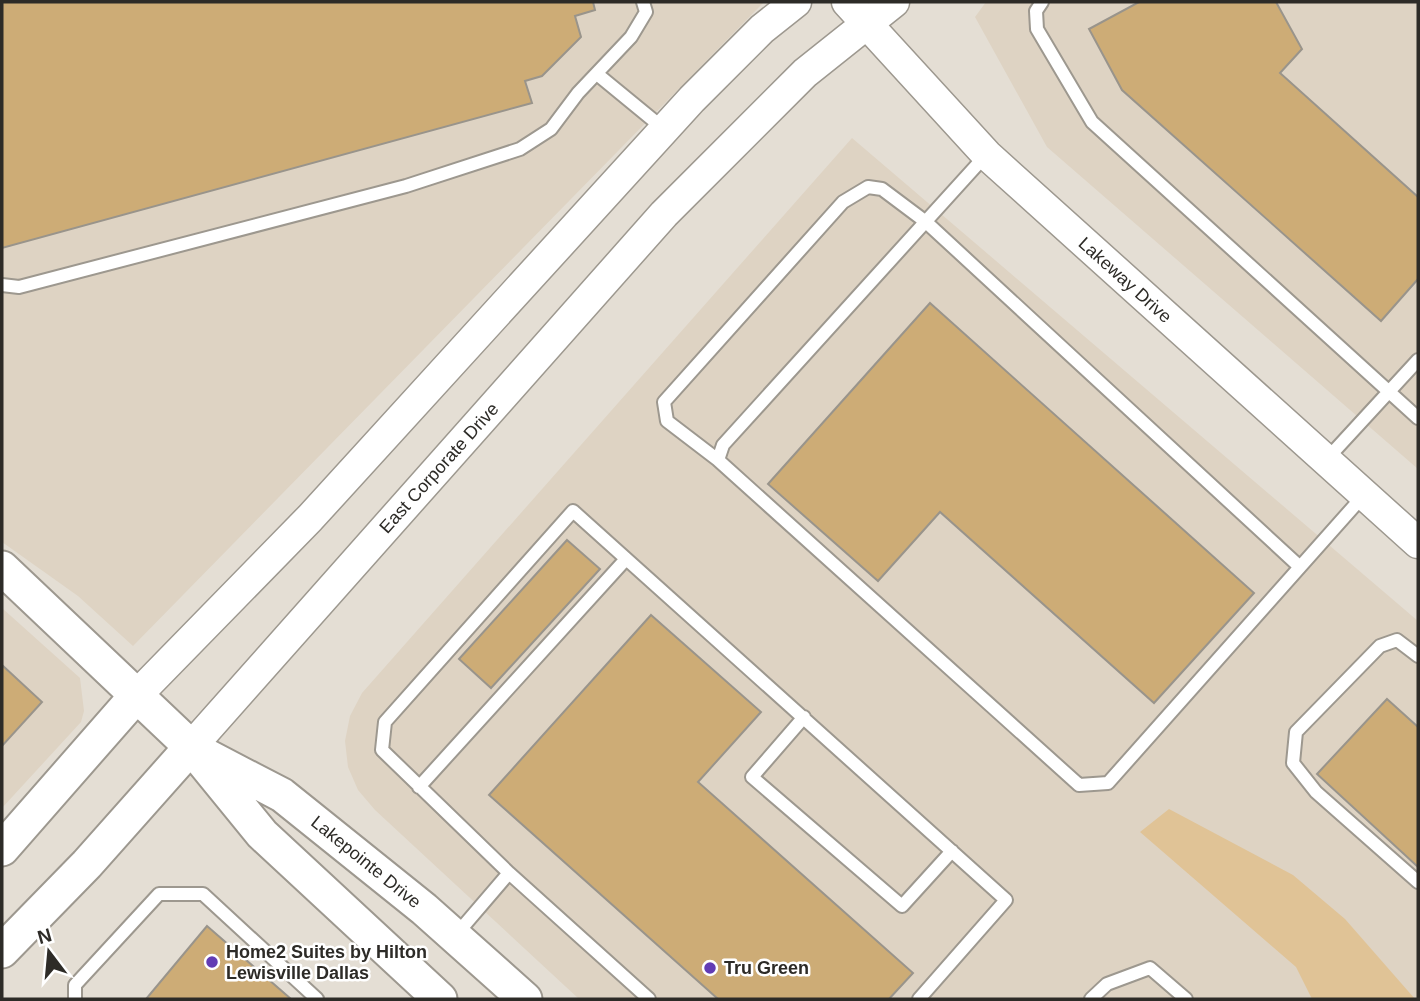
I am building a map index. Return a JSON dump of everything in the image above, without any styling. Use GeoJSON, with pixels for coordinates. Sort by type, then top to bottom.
{"type":"FeatureCollection","features":[{"type":"Feature","properties":{"kind":"main road","name":"Lakepointe Drive"},"geometry":{"type":"LineString","coordinates":[[2,568],[191,747],[262,834],[440,999]]}},
{"type":"Feature","properties":{"kind":"main road"},"geometry":{"type":"LineString","coordinates":[[2,849],[136,695]]}},
{"type":"Feature","properties":{"kind":"main road","name":"Lakepointe Drive"},"geometry":{"type":"LineString","coordinates":[[191,747],[282,795],[455,936],[525,999]]}},
{"type":"Feature","properties":{"kind":"main road","name":"East Corporate Drive"},"geometry":{"type":"LineString","coordinates":[[2,951],[87,864],[191,747]]}},
{"type":"Feature","properties":{"kind":"street"},"geometry":{"type":"LineString","coordinates":[[136,695],[310,518],[586,212],[762,29],[796,2]]}},
{"type":"Feature","properties":{"kind":"street","name":"East Corporate Drive"},"geometry":{"type":"LineString","coordinates":[[191,747],[664,214],[804,73],[855,13],[894,2]]}},
{"type":"Feature","properties":{"kind":"street","name":"Lakeway Drive"},"geometry":{"type":"LineString","coordinates":[[855,13],[986,155],[1418,543]]}},
{"type":"Feature","properties":{"kind":"lane"},"geometry":{"type":"LineString","coordinates":[[2,285],[19,287],[406,186],[520,149],[551,130],[631,37],[646,12],[643,2]]}},
{"type":"Feature","properties":{"kind":"lane"},"geometry":{"type":"LineString","coordinates":[[1042,2],[1036,11],[1037,29],[1092,122],[1418,418]]}},
{"type":"Feature","properties":{"kind":"lane"},"geometry":{"type":"LineString","coordinates":[[597,74],[665,130]]}},
{"type":"Feature","properties":{"kind":"lane"},"geometry":{"type":"LineString","coordinates":[[718,460],[723,444],[986,155]]}},
{"type":"Feature","properties":{"kind":"lane"},"geometry":{"type":"LineString","coordinates":[[1300,567],[926,222],[882,188],[868,187],[843,202],[664,402],[667,421],[718,460],[1079,785],[1108,783],[1365,495]]}},
{"type":"Feature","properties":{"kind":"lane"},"geometry":{"type":"LineString","coordinates":[[1326,460],[1418,360]]}},
{"type":"Feature","properties":{"kind":"lane"},"geometry":{"type":"LineString","coordinates":[[649,999],[509,873],[382,750],[385,722],[573,511],[1006,900],[919,999]]}},
{"type":"Feature","properties":{"kind":"lane"},"geometry":{"type":"LineString","coordinates":[[419,787],[626,559]]}},
{"type":"Feature","properties":{"kind":"lane"},"geometry":{"type":"LineString","coordinates":[[1418,656],[1397,640],[1380,646],[1296,732],[1293,763],[1316,792],[1418,882]]}},
{"type":"Feature","properties":{"kind":"lane"},"geometry":{"type":"LineString","coordinates":[[804,717],[752,777],[902,906],[952,851]]}},
{"type":"Feature","properties":{"kind":"lane"},"geometry":{"type":"LineString","coordinates":[[455,936],[509,873]]}},
{"type":"Feature","properties":{"kind":"lane"},"geometry":{"type":"LineString","coordinates":[[75,999],[75,985],[159,894],[203,894],[317,999]]}},
{"type":"Feature","properties":{"kind":"lane"},"geometry":{"type":"LineString","coordinates":[[1091,999],[1107,984],[1150,968],[1186,999]]}},
{"type":"Feature","properties":{"kind":"shaded area"},"geometry":{"type":"Polygon","coordinates":[[[2,2],[764,2],[133,646],[78,596],[2,542],[2,2]]]}},
{"type":"Feature","properties":{"kind":"shaded area"},"geometry":{"type":"Polygon","coordinates":[[[986,2],[1418,2],[1418,469],[1047,147],[975,17],[986,2]]]}},
{"type":"Feature","properties":{"kind":"shaded area"},"geometry":{"type":"Polygon","coordinates":[[[852,138],[1418,621],[1418,999],[579,999],[375,810],[358,790],[348,767],[345,741],[350,716],[362,693],[852,138]]]}},
{"type":"Feature","properties":{"kind":"shaded area"},"geometry":{"type":"Polygon","coordinates":[[[2,608],[80,678],[84,711],[81,722],[2,808],[2,608]]]}},
{"type":"Feature","properties":{"kind":"shaded area"},"geometry":{"type":"Polygon","coordinates":[[[1169,809],[1293,875],[1345,919],[1415,999],[1312,999],[1296,967],[1140,832],[1169,809]]]}},
{"type":"Feature","properties":{"kind":"building"},"geometry":{"type":"Polygon","coordinates":[[[2,2],[593,2],[595,10],[575,16],[581,37],[542,76],[525,81],[532,103],[2,248],[2,2]]]}},
{"type":"Feature","properties":{"kind":"building"},"geometry":{"type":"Polygon","coordinates":[[[1139,2],[1276,2],[1302,49],[1280,73],[1418,197],[1418,279],[1381,321],[1122,90],[1089,29],[1139,2]]]}},
{"type":"Feature","properties":{"kind":"building"},"geometry":{"type":"Polygon","coordinates":[[[930,303],[1254,593],[1154,703],[940,512],[878,581],[768,484],[930,303]]]}},
{"type":"Feature","properties":{"kind":"building"},"geometry":{"type":"Polygon","coordinates":[[[567,540],[600,569],[491,688],[459,659],[567,540]]]}},
{"type":"Feature","properties":{"kind":"building"},"geometry":{"type":"Polygon","coordinates":[[[651,615],[761,712],[698,782],[913,973],[889,999],[718,999],[489,795],[651,615]]]}},
{"type":"Feature","properties":{"kind":"building"},"geometry":{"type":"Polygon","coordinates":[[[2,665],[42,702],[2,746],[2,665]]]}},
{"type":"Feature","properties":{"kind":"building"},"geometry":{"type":"Polygon","coordinates":[[[1387,699],[1418,727],[1418,867],[1317,774],[1387,699]]]}},
{"type":"Feature","properties":{"kind":"building","name":"Home2 Suites by Hilton Lewisville Dallas"},"geometry":{"type":"Polygon","coordinates":[[[207,926],[291,999],[146,999],[207,926]]]}},
{"type":"Feature","properties":{"kind":"place","name":"Home2 Suites by Hilton Lewisville Dallas"},"geometry":{"type":"Point","coordinates":[212,962]}},
{"type":"Feature","properties":{"kind":"place","name":"Tru Green"},"geometry":{"type":"Point","coordinates":[710,968]}}]}
